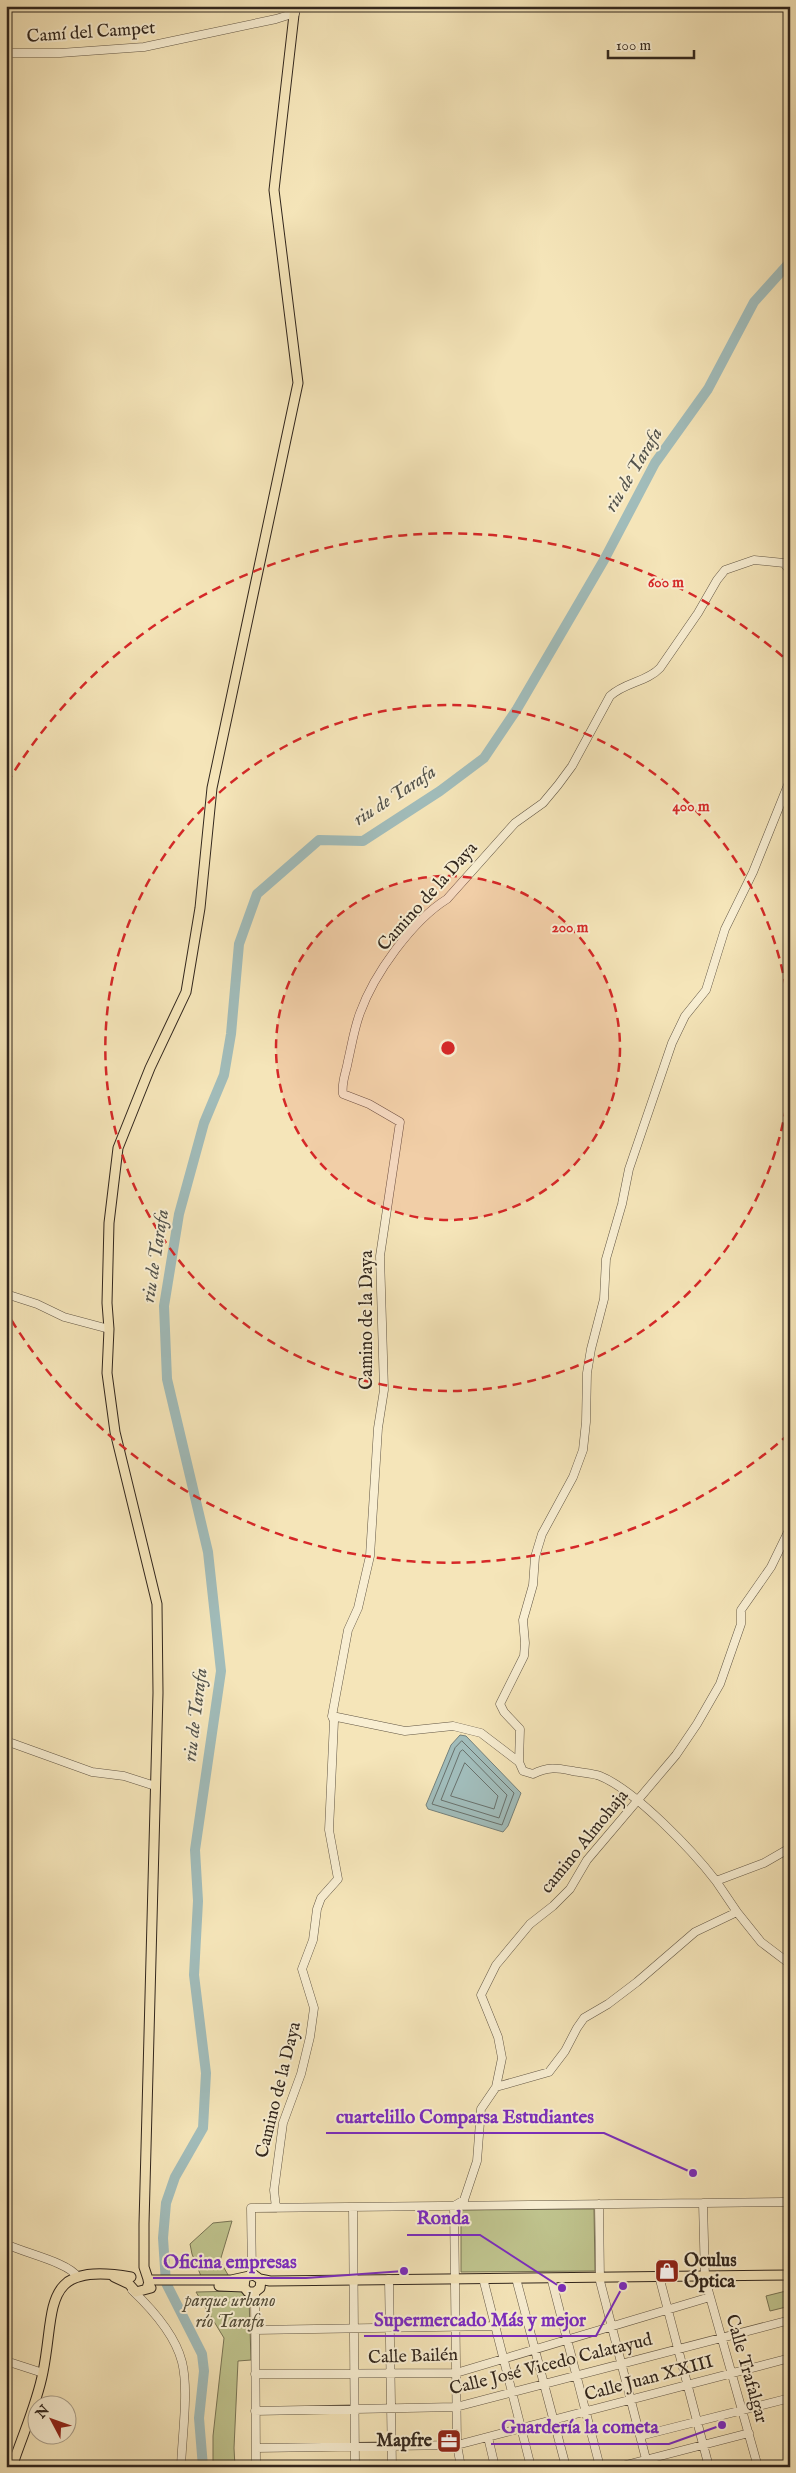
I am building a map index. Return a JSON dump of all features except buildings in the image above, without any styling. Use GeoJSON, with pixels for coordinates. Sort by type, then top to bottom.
{"type":"FeatureCollection","features":[{"type":"Feature","properties":{"kind":"main road"},"geometry":{"type":"LineString","coordinates":[[139,2282],[144,2224],[158,1694],[157,1604],[115,1432],[107,1373],[110,1329],[107,1303],[109,1223],[118,1148],[150,1068],[186,992],[200,908],[212,788],[298,383],[274,190],[295,9]]}},
{"type":"Feature","properties":{"kind":"main road"},"geometry":{"type":"LineString","coordinates":[[9,2466],[43,2374],[51,2307],[56,2294],[66,2283],[88,2274],[107,2274],[139,2282],[253,2283],[270,2285],[389,2281],[790,2276]]}},
{"type":"Feature","properties":{"kind":"main road"},"geometry":{"type":"LineString","coordinates":[[455,2280],[517,2282],[600,2279]]}},
{"type":"Feature","properties":{"kind":"street","name":"Camí del Campet"},"geometry":{"type":"LineString","coordinates":[[6,53],[60,53],[144,47],[276,19],[295,9]]}},
{"type":"Feature","properties":{"kind":"street","name":"Camino de la Daya"},"geometry":{"type":"LineString","coordinates":[[276,2208],[274,2190],[283,2123],[301,2074],[310,2037],[314,2008],[302,1969],[313,1940],[316,1909],[321,1898],[338,1880],[329,1830],[334,1721],[332,1716],[348,1630],[358,1608],[370,1556],[378,1428],[384,1390],[380,1256],[400,1122],[369,1104],[343,1094],[342,1087],[359,1013],[369,990],[397,949],[433,908],[447,899],[515,823],[542,803],[558,785],[572,766],[610,696],[619,688],[653,675],[660,668],[698,613],[716,580],[725,570],[754,560],[784,563],[790,571]]}},
{"type":"Feature","properties":{"kind":"street"},"geometry":{"type":"LineString","coordinates":[[790,660],[790,677]]}},
{"type":"Feature","properties":{"kind":"street"},"geometry":{"type":"LineString","coordinates":[[790,780],[753,872],[725,929],[706,990],[685,1016],[672,1043],[629,1169],[622,1204],[606,1259],[604,1299],[587,1373],[586,1422],[583,1450],[573,1477],[542,1534],[535,1557],[533,1586],[523,1620],[524,1656],[500,1704],[504,1712],[520,1730],[519,1762],[523,1771],[533,1774],[545,1768],[553,1767],[599,1776],[638,1800],[716,1881],[737,1912],[761,1942],[790,1964]]}},
{"type":"Feature","properties":{"kind":"street"},"geometry":{"type":"LineString","coordinates":[[6,1294],[37,1304],[64,1317],[110,1329]]}},
{"type":"Feature","properties":{"kind":"street","name":"camino Almohaja"},"geometry":{"type":"LineString","coordinates":[[454,2206],[464,2200],[477,2161],[481,2109],[496,2087],[502,2058],[498,2037],[481,1995],[496,1965],[530,1924],[553,1906],[570,1889],[586,1860],[676,1755],[720,1684],[741,1624],[740,1610],[771,1567],[790,1528]]}},
{"type":"Feature","properties":{"kind":"street"},"geometry":{"type":"LineString","coordinates":[[332,1716],[405,1732],[453,1726],[481,1733],[519,1762]]}},
{"type":"Feature","properties":{"kind":"street"},"geometry":{"type":"LineString","coordinates":[[6,1741],[92,1772],[124,1776],[155,1786]]}},
{"type":"Feature","properties":{"kind":"street"},"geometry":{"type":"LineString","coordinates":[[716,1881],[764,1863],[790,1848]]}},
{"type":"Feature","properties":{"kind":"street"},"geometry":{"type":"LineString","coordinates":[[496,2087],[549,2072],[565,2051],[576,2028],[584,2018],[608,2004],[637,1982],[695,1932],[737,1912]]}},
{"type":"Feature","properties":{"kind":"street"},"geometry":{"type":"LineString","coordinates":[[256,2467],[255,2330],[251,2208],[783,2202],[790,2204]]}},
{"type":"Feature","properties":{"kind":"street","name":"Calle Trafalgar"},"geometry":{"type":"LineString","coordinates":[[703,2203],[705,2277],[758,2467]]}},
{"type":"Feature","properties":{"kind":"street"},"geometry":{"type":"LineString","coordinates":[[599,2204],[600,2279],[646,2459],[651,2467]]}},
{"type":"Feature","properties":{"kind":"street"},"geometry":{"type":"LineString","coordinates":[[454,2206],[457,2445],[461,2467]]}},
{"type":"Feature","properties":{"kind":"street"},"geometry":{"type":"LineString","coordinates":[[353,2207],[355,2467]]}},
{"type":"Feature","properties":{"kind":"street"},"geometry":{"type":"LineString","coordinates":[[6,2244],[26,2253],[69,2267],[78,2277]]}},
{"type":"Feature","properties":{"kind":"street"},"geometry":{"type":"LineString","coordinates":[[659,2278],[709,2467]]}},
{"type":"Feature","properties":{"kind":"street"},"geometry":{"type":"LineString","coordinates":[[389,2281],[392,2467]]}},
{"type":"Feature","properties":{"kind":"street"},"geometry":{"type":"LineString","coordinates":[[552,2281],[600,2467]]}},
{"type":"Feature","properties":{"kind":"street"},"geometry":{"type":"LineString","coordinates":[[139,2282],[148,2300],[175,2339],[185,2363],[187,2374],[182,2467]]}},
{"type":"Feature","properties":{"kind":"street"},"geometry":{"type":"LineString","coordinates":[[139,2282],[148,2305],[163,2326],[182,2363],[184,2391],[182,2467]]}},
{"type":"Feature","properties":{"kind":"street"},"geometry":{"type":"LineString","coordinates":[[484,2282],[531,2467]]}},
{"type":"Feature","properties":{"kind":"street"},"geometry":{"type":"LineString","coordinates":[[517,2282],[566,2467]]}},
{"type":"Feature","properties":{"kind":"street","name":"Calle Bailén"},"geometry":{"type":"LineString","coordinates":[[255,2374],[456,2373],[710,2297]]}},
{"type":"Feature","properties":{"kind":"street","name":"Calle José Vicedo Calatayud"},"geometry":{"type":"LineString","coordinates":[[256,2411],[456,2407],[790,2320]]}},
{"type":"Feature","properties":{"kind":"street"},"geometry":{"type":"LineString","coordinates":[[255,2330],[495,2326]]}},
{"type":"Feature","properties":{"kind":"street","name":"Calle Juan XXIII"},"geometry":{"type":"LineString","coordinates":[[256,2448],[457,2445],[790,2358]]}},
{"type":"Feature","properties":{"kind":"street"},"geometry":{"type":"LineString","coordinates":[[6,2361],[43,2374]]}},
{"type":"Feature","properties":{"kind":"street"},"geometry":{"type":"LineString","coordinates":[[640,2436],[790,2398]]}},
{"type":"Feature","properties":{"kind":"street"},"geometry":{"type":"LineString","coordinates":[[618,2467],[749,2433]]}},
{"type":"Feature","properties":{"kind":"street"},"geometry":{"type":"LineString","coordinates":[[488,2437],[495,2467]]}},
{"type":"Feature","properties":{"kind":"street"},"geometry":{"type":"LineString","coordinates":[[785,2467],[790,2463]]}},
{"type":"Feature","properties":{"kind":"green space"},"geometry":{"type":"Polygon","coordinates":[[[594,2209],[595,2271],[461,2272],[461,2210],[594,2209]]]}},
{"type":"Feature","properties":{"kind":"green space"},"geometry":{"type":"Polygon","coordinates":[[[232,2221],[220,2261],[231,2280],[203,2281],[190,2244],[213,2223],[232,2221]]]}},
{"type":"Feature","properties":{"kind":"green space"},"geometry":{"type":"Polygon","coordinates":[[[790,2290],[790,2306],[770,2311],[766,2296],[790,2290]]]}},
{"type":"Feature","properties":{"kind":"green space","name":"parque urbano río Tarafa"},"geometry":{"type":"Polygon","coordinates":[[[240,2291],[249,2298],[251,2360],[238,2361],[234,2448],[235,2467],[213,2467],[213,2436],[224,2338],[196,2292],[240,2291]]]}},
{"type":"Feature","properties":{"kind":"water"},"geometry":{"type":"Polygon","coordinates":[[[460,1735],[466,1736],[521,1793],[508,1826],[503,1832],[428,1809],[426,1805],[451,1745],[460,1735]]]}},
{"type":"Feature","properties":{"kind":"waterway","name":"riu de Tarafa"},"geometry":{"type":"LineString","coordinates":[[203,2467],[199,2418],[204,2371],[202,2354],[166,2283],[163,2238],[166,2203],[175,2177],[203,2128],[206,2073],[194,1975],[198,1901],[195,1850],[221,1671],[208,1552],[167,1379],[164,1306],[179,1214],[204,1123],[224,1075],[231,1034],[239,944],[257,894],[319,840],[363,841],[440,791],[484,758],[517,709],[604,560],[655,463],[708,389],[754,302],[790,262]]}},
{"type":"Feature","properties":{"kind":"place","name":"cuartelillo Comparsa Estudiantes"},"geometry":{"type":"Point","coordinates":[693,2173]}},
{"type":"Feature","properties":{"kind":"place","name":"Oficina empresas"},"geometry":{"type":"Point","coordinates":[404,2271]}},
{"type":"Feature","properties":{"kind":"place","name":"Oculus Óptica"},"geometry":{"type":"Point","coordinates":[667,2271]}},
{"type":"Feature","properties":{"kind":"place","name":"Supermercado Más y mejor"},"geometry":{"type":"Point","coordinates":[623,2286]}},
{"type":"Feature","properties":{"kind":"place","name":"Ronda"},"geometry":{"type":"Point","coordinates":[562,2288]}},
{"type":"Feature","properties":{"kind":"place","name":"Guardería la cometa"},"geometry":{"type":"Point","coordinates":[722,2425]}},
{"type":"Feature","properties":{"kind":"place","name":"Mapfre"},"geometry":{"type":"Point","coordinates":[449,2441]}}]}
